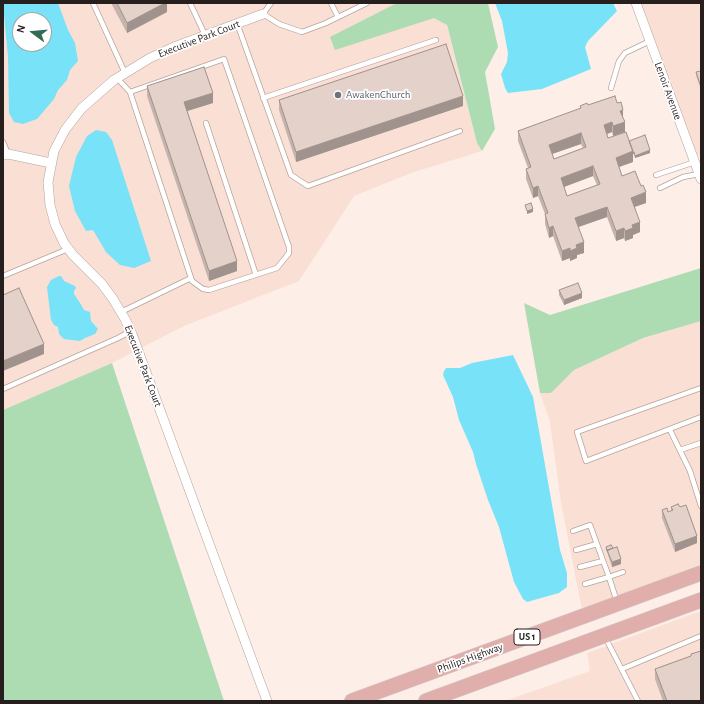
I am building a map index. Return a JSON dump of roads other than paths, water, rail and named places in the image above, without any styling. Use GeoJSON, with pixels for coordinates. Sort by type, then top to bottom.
{"type":"FeatureCollection","features":[{"type":"Feature","properties":{"kind":"main road","name":"Philips Highway"},"geometry":{"type":"LineString","coordinates":[[352,701],[701,574]]}},
{"type":"Feature","properties":{"kind":"main road","name":"US 1"},"geometry":{"type":"LineString","coordinates":[[426,701],[701,600]]}},
{"type":"Feature","properties":{"kind":"street","name":"Lenoir Avenue"},"geometry":{"type":"LineString","coordinates":[[636,3],[699,171]]}},
{"type":"Feature","properties":{"kind":"street","name":"Executive Park Court"},"geometry":{"type":"LineString","coordinates":[[263,14],[174,47],[150,58],[121,76],[81,109],[71,121],[54,151],[48,182],[50,205],[55,224],[68,249],[102,284],[121,312],[131,331],[267,701]]}},
{"type":"Feature","properties":{"kind":"street"},"geometry":{"type":"LineString","coordinates":[[6,155],[51,163]]}},
{"type":"Feature","properties":{"kind":"lane"},"geometry":{"type":"LineString","coordinates":[[93,3],[121,76],[130,92],[192,281],[203,289],[209,290],[277,268],[289,253],[289,247],[224,59],[130,92]]}},
{"type":"Feature","properties":{"kind":"lane"},"geometry":{"type":"LineString","coordinates":[[190,3],[205,35]]}},
{"type":"Feature","properties":{"kind":"lane"},"geometry":{"type":"LineString","coordinates":[[271,3],[263,14],[279,24],[302,32],[338,18],[367,3]]}},
{"type":"Feature","properties":{"kind":"lane"},"geometry":{"type":"LineString","coordinates":[[331,3],[338,18]]}},
{"type":"Feature","properties":{"kind":"lane"},"geometry":{"type":"LineString","coordinates":[[237,24],[291,176],[308,186],[460,131]]}},
{"type":"Feature","properties":{"kind":"lane"},"geometry":{"type":"LineString","coordinates":[[264,98],[436,40]]}},
{"type":"Feature","properties":{"kind":"lane"},"geometry":{"type":"LineString","coordinates":[[611,88],[620,61],[625,54],[650,41]]}},
{"type":"Feature","properties":{"kind":"lane"},"geometry":{"type":"LineString","coordinates":[[206,123],[256,275]]}},
{"type":"Feature","properties":{"kind":"lane"},"geometry":{"type":"LineString","coordinates":[[3,142],[6,155]]}},
{"type":"Feature","properties":{"kind":"lane"},"geometry":{"type":"LineString","coordinates":[[656,175],[699,171]]}},
{"type":"Feature","properties":{"kind":"lane"},"geometry":{"type":"LineString","coordinates":[[660,188],[699,171]]}},
{"type":"Feature","properties":{"kind":"lane"},"geometry":{"type":"LineString","coordinates":[[3,276],[68,249]]}},
{"type":"Feature","properties":{"kind":"lane"},"geometry":{"type":"LineString","coordinates":[[121,312],[192,278]]}},
{"type":"Feature","properties":{"kind":"lane"},"geometry":{"type":"LineString","coordinates":[[3,389],[131,331]]}},
{"type":"Feature","properties":{"kind":"lane"},"geometry":{"type":"LineString","coordinates":[[701,388],[577,432],[586,461],[701,417]]}},
{"type":"Feature","properties":{"kind":"lane"},"geometry":{"type":"LineString","coordinates":[[670,430],[690,471],[701,506]]}},
{"type":"Feature","properties":{"kind":"lane"},"geometry":{"type":"LineString","coordinates":[[680,450],[701,443]]}},
{"type":"Feature","properties":{"kind":"lane"},"geometry":{"type":"LineString","coordinates":[[573,531],[590,525],[618,603]]}},
{"type":"Feature","properties":{"kind":"lane"},"geometry":{"type":"LineString","coordinates":[[576,550],[597,544]]}},
{"type":"Feature","properties":{"kind":"lane"},"geometry":{"type":"LineString","coordinates":[[580,567],[603,561]]}},
{"type":"Feature","properties":{"kind":"lane"},"geometry":{"type":"LineString","coordinates":[[584,584],[623,572]]}},
{"type":"Feature","properties":{"kind":"lane"},"geometry":{"type":"LineString","coordinates":[[605,635],[638,701]]}},
{"type":"Feature","properties":{"kind":"lane"},"geometry":{"type":"LineString","coordinates":[[622,669],[701,636]]}},
{"type":"Feature","properties":{"kind":"water"},"geometry":{"type":"Polygon","coordinates":[[[3,3],[58,3],[68,30],[75,43],[78,61],[70,70],[67,80],[58,90],[54,99],[37,119],[23,124],[14,122],[9,113],[8,57],[3,3]]]}},
{"type":"Feature","properties":{"kind":"water"},"geometry":{"type":"Polygon","coordinates":[[[495,3],[613,3],[617,11],[588,41],[585,47],[591,69],[542,89],[508,93],[501,74],[507,62],[508,53],[502,21],[495,3]]]}},
{"type":"Feature","properties":{"kind":"water"},"geometry":{"type":"Polygon","coordinates":[[[96,130],[106,132],[112,140],[151,261],[134,268],[120,265],[106,252],[93,230],[86,231],[75,211],[69,186],[76,157],[87,136],[96,130]]]}},
{"type":"Feature","properties":{"kind":"water"},"geometry":{"type":"Polygon","coordinates":[[[61,276],[64,281],[75,286],[76,288],[74,294],[84,310],[90,312],[91,321],[98,329],[95,334],[80,341],[64,339],[59,334],[58,327],[54,325],[51,320],[47,287],[51,280],[61,276]]]}},
{"type":"Feature","properties":{"kind":"water"},"geometry":{"type":"Polygon","coordinates":[[[513,355],[533,397],[560,550],[567,573],[567,587],[559,593],[527,602],[523,599],[514,582],[499,527],[488,500],[473,452],[459,420],[453,397],[443,375],[446,368],[460,368],[472,363],[513,355]]]}},
{"type":"Feature","properties":{"kind":"place","name":"AwakenChurch"},"geometry":{"type":"Point","coordinates":[338,95]}}]}
